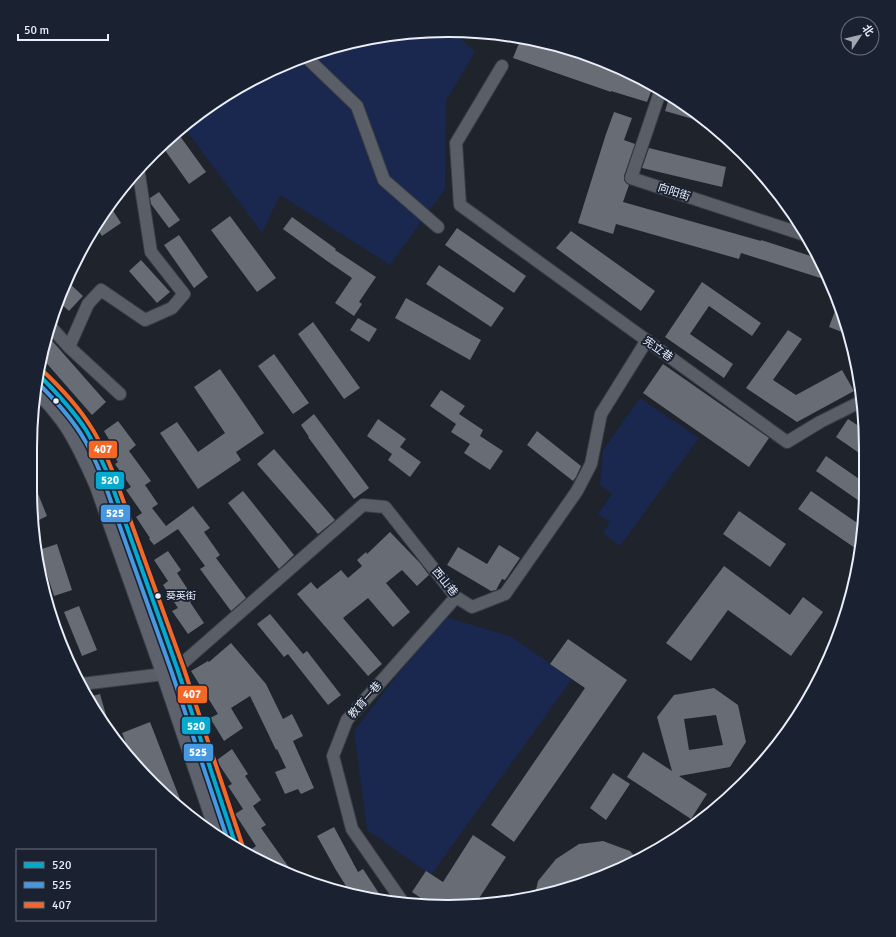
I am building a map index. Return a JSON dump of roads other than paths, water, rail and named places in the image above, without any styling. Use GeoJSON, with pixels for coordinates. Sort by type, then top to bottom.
{"type":"FeatureCollection","features":[{"type":"Feature","properties":{"kind":"main road"},"geometry":{"type":"LineString","coordinates":[[43,379],[54,389],[86,431],[102,460],[109,477],[170,671],[216,828]]}},
{"type":"Feature","properties":{"kind":"main road"},"geometry":{"type":"LineString","coordinates":[[41,394],[67,426],[88,464],[170,671],[232,839]]}},
{"type":"Feature","properties":{"kind":"street"},"geometry":{"type":"LineString","coordinates":[[310,61],[358,106],[384,180],[438,227]]}},
{"type":"Feature","properties":{"kind":"street","name":"宪立巷"},"geometry":{"type":"LineString","coordinates":[[502,66],[456,144],[460,205],[787,442],[820,422],[856,404]]}},
{"type":"Feature","properties":{"kind":"street","name":"向阳街"},"geometry":{"type":"LineString","coordinates":[[659,95],[631,178],[798,233]]}},
{"type":"Feature","properties":{"kind":"street"},"geometry":{"type":"LineString","coordinates":[[69,347],[88,304],[101,290],[144,320],[172,308],[184,294],[151,252],[139,177]]}},
{"type":"Feature","properties":{"kind":"street"},"geometry":{"type":"LineString","coordinates":[[54,331],[69,347],[120,394]]}},
{"type":"Feature","properties":{"kind":"street","name":"西山巷"},"geometry":{"type":"LineString","coordinates":[[170,671],[363,505],[385,507],[456,597],[472,607],[505,594],[577,491],[591,464],[601,414],[646,340]]}},
{"type":"Feature","properties":{"kind":"street","name":"教育一巷"},"geometry":{"type":"LineString","coordinates":[[399,897],[352,829],[332,756],[347,720],[456,597]]}},
{"type":"Feature","properties":{"kind":"street"},"geometry":{"type":"LineString","coordinates":[[86,683],[170,671]]}},
{"type":"Feature","properties":{"kind":"place","name":"葵英街"},"geometry":{"type":"Point","coordinates":[158,596]}}]}
